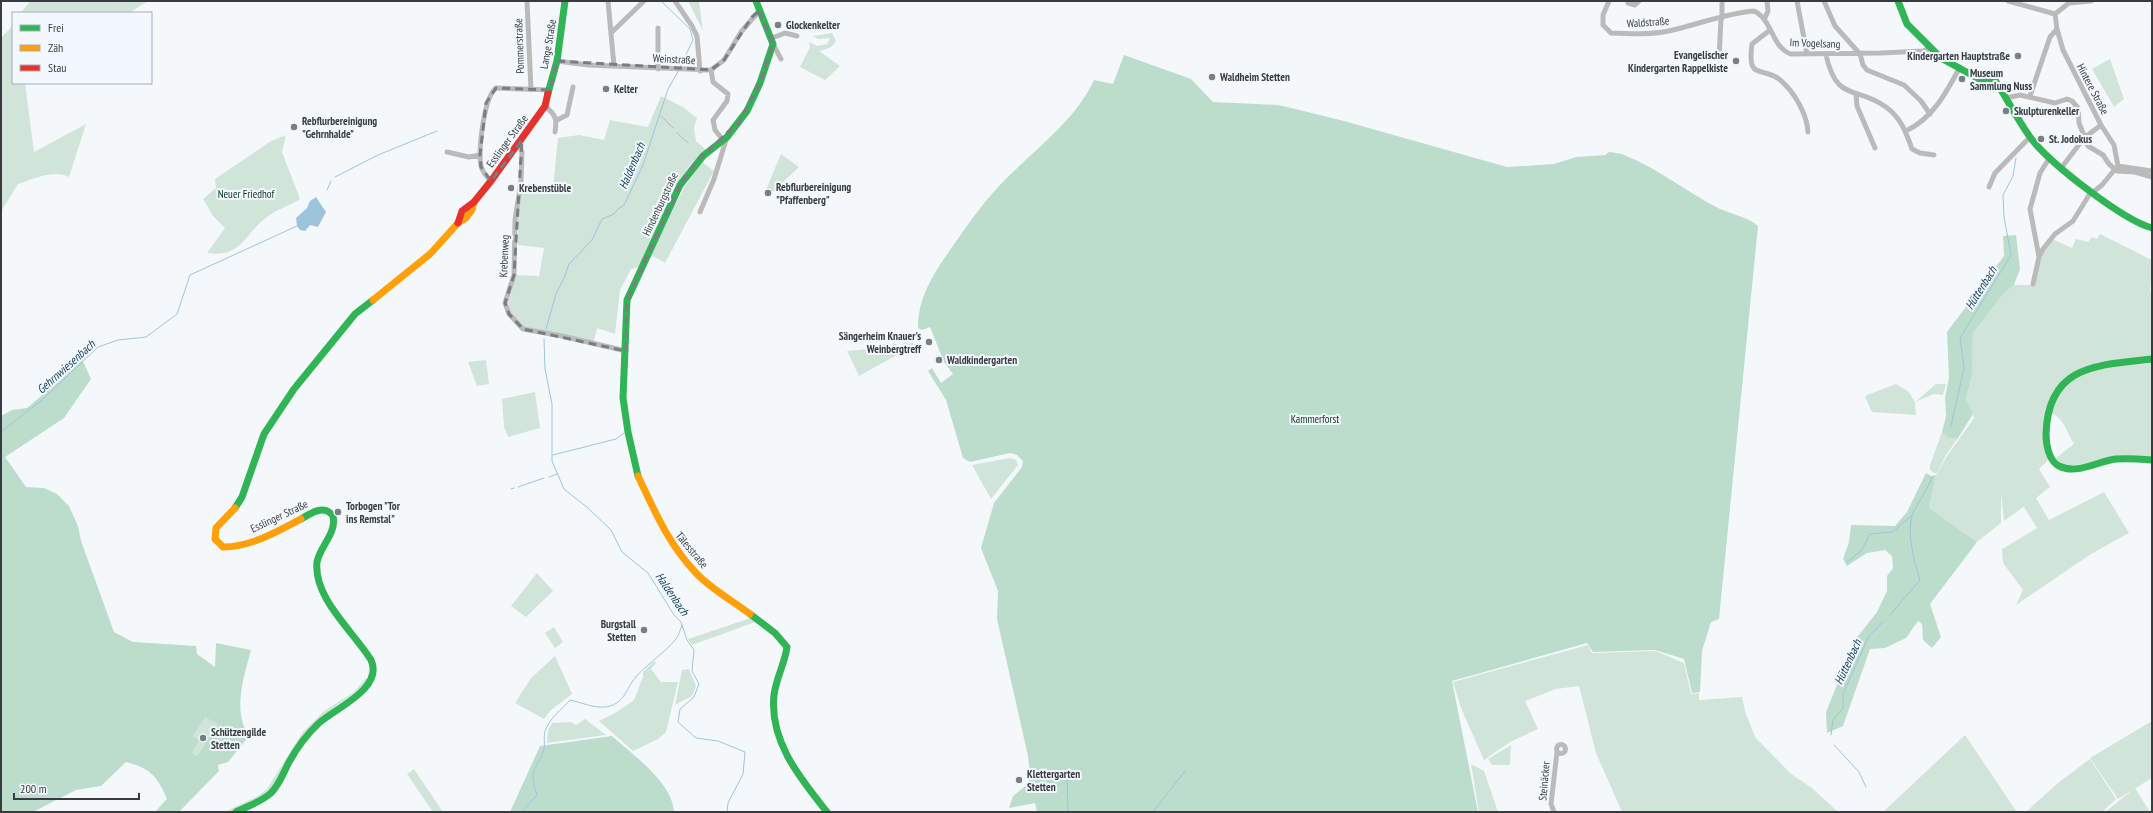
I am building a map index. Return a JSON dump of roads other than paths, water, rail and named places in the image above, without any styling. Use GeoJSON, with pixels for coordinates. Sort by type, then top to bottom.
{"type":"FeatureCollection","features":[{"type":"Feature","properties":{"kind":"main road","name":"Lange Straße"},"geometry":{"type":"LineString","coordinates":[[550,90],[557,61],[565,1]]}},
{"type":"Feature","properties":{"kind":"main road"},"geometry":{"type":"LineString","coordinates":[[756,1],[773,41]]}},
{"type":"Feature","properties":{"kind":"main road"},"geometry":{"type":"LineString","coordinates":[[1898,1],[1907,24],[1941,58],[1960,67],[1979,79],[1995,80],[2030,137],[2050,157],[2092,192],[2141,224],[2152,228]]}},
{"type":"Feature","properties":{"kind":"main road","name":"Hindenburgstraße"},"geometry":{"type":"LineString","coordinates":[[648,256],[680,185],[695,163],[725,138],[747,110],[760,82],[773,41]]}},
{"type":"Feature","properties":{"kind":"main road","name":"Esslinger Straße"},"geometry":{"type":"LineString","coordinates":[[236,812],[260,800],[272,791],[296,751],[309,733],[330,713],[366,688],[373,679],[374,672],[367,655],[324,594],[318,581],[317,566],[319,555],[334,525],[333,516],[329,512],[323,510],[315,511],[269,535],[231,547],[223,547],[217,542],[214,536],[216,528],[239,504],[258,448],[273,419],[345,325],[360,309],[430,254],[457,224],[466,218],[472,210],[474,202],[519,144],[545,106],[550,90]]}},
{"type":"Feature","properties":{"kind":"main road","name":"Tälesstraße"},"geometry":{"type":"LineString","coordinates":[[648,256],[627,300],[624,414],[639,477],[663,530],[680,556],[708,584],[775,633],[785,644],[786,654],[774,696],[779,738],[785,754],[796,772],[827,812]]}},
{"type":"Feature","properties":{"kind":"main road"},"geometry":{"type":"LineString","coordinates":[[2152,359],[2092,367],[2075,373],[2064,382],[2055,394],[2048,411],[2046,433],[2047,445],[2053,460],[2066,468],[2075,468],[2115,459],[2152,460]]}},
{"type":"Feature","properties":{"kind":"street","name":"Pommerstraße"},"geometry":{"type":"LineString","coordinates":[[527,1],[531,90]]}},
{"type":"Feature","properties":{"kind":"street"},"geometry":{"type":"LineString","coordinates":[[608,1],[614,66]]}},
{"type":"Feature","properties":{"kind":"street"},"geometry":{"type":"LineString","coordinates":[[611,33],[644,1]]}},
{"type":"Feature","properties":{"kind":"street"},"geometry":{"type":"LineString","coordinates":[[675,1],[697,36],[700,71]]}},
{"type":"Feature","properties":{"kind":"street","name":"Waldstraße"},"geometry":{"type":"LineString","coordinates":[[1609,1],[1603,15],[1602,25],[1611,33],[1648,34],[1672,31],[1721,18]]}},
{"type":"Feature","properties":{"kind":"street"},"geometry":{"type":"LineString","coordinates":[[1628,3],[1635,5],[1639,1]]}},
{"type":"Feature","properties":{"kind":"street"},"geometry":{"type":"LineString","coordinates":[[1719,59],[1722,1]]}},
{"type":"Feature","properties":{"kind":"street"},"geometry":{"type":"LineString","coordinates":[[1721,18],[1754,11],[1765,18],[1768,11],[1767,1]]}},
{"type":"Feature","properties":{"kind":"street"},"geometry":{"type":"LineString","coordinates":[[1797,1],[1807,54]]}},
{"type":"Feature","properties":{"kind":"street"},"geometry":{"type":"LineString","coordinates":[[1824,1],[1835,26],[1860,54],[1863,65],[1867,70],[1904,85],[1921,101],[1930,114]]}},
{"type":"Feature","properties":{"kind":"street"},"geometry":{"type":"LineString","coordinates":[[2008,1],[2056,16],[2069,3],[2091,1]]}},
{"type":"Feature","properties":{"kind":"street"},"geometry":{"type":"LineString","coordinates":[[700,212],[714,180],[725,138],[715,130],[713,120],[727,101],[728,94],[713,82],[711,70],[724,60],[741,32],[760,10]]}},
{"type":"Feature","properties":{"kind":"street","name":"Hintere Straße"},"geometry":{"type":"LineString","coordinates":[[2056,16],[2057,29],[2072,71],[2086,93],[2100,125],[2114,145],[2117,168]]}},
{"type":"Feature","properties":{"kind":"street","name":"Im Vogelsang"},"geometry":{"type":"LineString","coordinates":[[1765,18],[1770,30],[1784,52],[1791,54],[1860,54],[1923,51],[1930,48]]}},
{"type":"Feature","properties":{"kind":"street"},"geometry":{"type":"LineString","coordinates":[[658,28],[658,69]]}},
{"type":"Feature","properties":{"kind":"street"},"geometry":{"type":"LineString","coordinates":[[2030,96],[2050,37],[2057,29]]}},
{"type":"Feature","properties":{"kind":"street"},"geometry":{"type":"LineString","coordinates":[[1770,30],[1752,44],[1752,66],[1757,72],[1778,79],[1786,87],[1804,112],[1808,132]]}},
{"type":"Feature","properties":{"kind":"street"},"geometry":{"type":"LineString","coordinates":[[781,59],[773,41],[785,33],[796,36]]}},
{"type":"Feature","properties":{"kind":"street"},"geometry":{"type":"LineString","coordinates":[[1826,55],[1834,80],[1841,88],[1886,107],[1897,116],[1906,131],[1912,148],[1920,153],[1934,155]]}},
{"type":"Feature","properties":{"kind":"street","name":"Weinstraße"},"geometry":{"type":"LineString","coordinates":[[557,61],[658,69],[700,71],[711,70]]}},
{"type":"Feature","properties":{"kind":"street"},"geometry":{"type":"LineString","coordinates":[[1906,131],[1914,127],[1930,114],[1942,101],[1960,67]]}},
{"type":"Feature","properties":{"kind":"street"},"geometry":{"type":"LineString","coordinates":[[557,120],[567,115],[573,87]]}},
{"type":"Feature","properties":{"kind":"street"},"geometry":{"type":"LineString","coordinates":[[491,181],[481,167],[480,155],[486,103],[492,91],[496,88],[550,90]]}},
{"type":"Feature","properties":{"kind":"street"},"geometry":{"type":"LineString","coordinates":[[1856,94],[1857,106],[1875,148]]}},
{"type":"Feature","properties":{"kind":"street"},"geometry":{"type":"LineString","coordinates":[[2006,98],[2012,95],[2030,96],[2055,103],[2067,99],[2072,101],[2078,108],[2078,123],[2088,146],[2103,155],[2117,168],[2152,177]]}},
{"type":"Feature","properties":{"kind":"street"},"geometry":{"type":"LineString","coordinates":[[545,106],[555,114],[557,120],[556,132]]}},
{"type":"Feature","properties":{"kind":"street"},"geometry":{"type":"LineString","coordinates":[[2062,167],[2084,138],[2100,125]]}},
{"type":"Feature","properties":{"kind":"street"},"geometry":{"type":"LineString","coordinates":[[1989,187],[1995,173],[2030,137]]}},
{"type":"Feature","properties":{"kind":"street","name":"Krebenweg"},"geometry":{"type":"LineString","coordinates":[[519,144],[522,152],[521,182],[515,220],[514,274],[505,303],[509,314],[523,329],[562,336],[626,351]]}},
{"type":"Feature","properties":{"kind":"street"},"geometry":{"type":"LineString","coordinates":[[447,152],[469,157],[480,155]]}},
{"type":"Feature","properties":{"kind":"street"},"geometry":{"type":"LineString","coordinates":[[2039,257],[2030,209],[2040,174],[2050,157]]}},
{"type":"Feature","properties":{"kind":"street"},"geometry":{"type":"LineString","coordinates":[[2117,168],[2152,171]]}},
{"type":"Feature","properties":{"kind":"street"},"geometry":{"type":"LineString","coordinates":[[2033,284],[2039,257],[2055,234],[2073,221],[2092,192],[2102,185],[2117,168]]}},
{"type":"Feature","properties":{"kind":"street","name":"Steinäcker"},"geometry":{"type":"LineString","coordinates":[[1554,812],[1551,804],[1557,752]]}},
{"type":"Feature","properties":{"kind":"water"},"geometry":{"type":"Polygon","coordinates":[[[316,197],[326,212],[318,227],[310,225],[305,231],[300,230],[297,226],[296,218],[307,208],[310,201],[316,197]]]}},
{"type":"Feature","properties":{"kind":"waterway","name":"Haldenbach"},"geometry":{"type":"LineString","coordinates":[[661,1],[690,29],[693,40],[680,67]]}},
{"type":"Feature","properties":{"kind":"waterway","name":"Haldenbach"},"geometry":{"type":"LineString","coordinates":[[546,329],[556,294],[569,264],[592,240],[602,219],[614,214],[624,205],[643,165],[668,89],[679,70]]}},
{"type":"Feature","properties":{"kind":"waterway"},"geometry":{"type":"LineString","coordinates":[[661,116],[673,128]]}},
{"type":"Feature","properties":{"kind":"waterway"},"geometry":{"type":"LineString","coordinates":[[335,177],[378,155],[437,131]]}},
{"type":"Feature","properties":{"kind":"waterway"},"geometry":{"type":"LineString","coordinates":[[677,133],[688,143]]}},
{"type":"Feature","properties":{"kind":"waterway","name":"Hüttenbach"},"geometry":{"type":"LineString","coordinates":[[1951,426],[1964,368],[1960,338],[2011,255],[2004,217],[2003,195],[2013,176],[2016,158]]}},
{"type":"Feature","properties":{"kind":"waterway"},"geometry":{"type":"LineString","coordinates":[[327,190],[331,181]]}},
{"type":"Feature","properties":{"kind":"waterway","name":"Gehrnwiesenbach"},"geometry":{"type":"LineString","coordinates":[[1,432],[43,399],[98,347],[118,340],[146,337],[177,314],[190,275],[297,226]]}},
{"type":"Feature","properties":{"kind":"waterway","name":"Haldenbach"},"geometry":{"type":"LineString","coordinates":[[544,339],[545,369],[552,404],[552,461],[564,489],[588,508],[611,530],[622,552],[648,573],[674,615],[681,622],[687,640],[694,650],[692,671],[699,684],[694,697],[680,709],[678,722],[696,738],[718,741],[745,752],[743,774],[728,803],[727,812]]}},
{"type":"Feature","properties":{"kind":"waterway"},"geometry":{"type":"LineString","coordinates":[[553,455],[616,439],[624,433]]}},
{"type":"Feature","properties":{"kind":"waterway"},"geometry":{"type":"LineString","coordinates":[[549,477],[557,474]]}},
{"type":"Feature","properties":{"kind":"waterway","name":"Hüttenbach"},"geometry":{"type":"LineString","coordinates":[[1889,616],[1920,580],[1912,548],[1910,532],[1912,516],[1932,477]]}},
{"type":"Feature","properties":{"kind":"waterway"},"geometry":{"type":"LineString","coordinates":[[518,487],[544,478]]}},
{"type":"Feature","properties":{"kind":"waterway"},"geometry":{"type":"LineString","coordinates":[[1847,562],[1861,551],[1870,534],[1893,532],[1912,515]]}},
{"type":"Feature","properties":{"kind":"waterway","name":"Hüttenbach"},"geometry":{"type":"LineString","coordinates":[[1831,735],[1833,720],[1843,708],[1843,694],[1869,636],[1883,622]]}},
{"type":"Feature","properties":{"kind":"waterway"},"geometry":{"type":"LineString","coordinates":[[522,812],[537,795],[533,776],[544,750],[545,731],[553,718],[570,700],[597,707],[608,707],[617,703],[637,676],[676,639],[682,625]]}},
{"type":"Feature","properties":{"kind":"waterway","name":"Hüttenbach"},"geometry":{"type":"LineString","coordinates":[[1834,745],[1859,772],[1866,787]]}},
{"type":"Feature","properties":{"kind":"waterway"},"geometry":{"type":"LineString","coordinates":[[1153,812],[1185,771]]}},
{"type":"Feature","properties":{"kind":"waterway"},"geometry":{"type":"LineString","coordinates":[[1067,772],[1068,812]]}},
{"type":"Feature","properties":{"kind":"place","name":"Glockenkelter"},"geometry":{"type":"Point","coordinates":[778,25]}},
{"type":"Feature","properties":{"kind":"place","name":"Kindergarten Hauptstraße"},"geometry":{"type":"Point","coordinates":[2018,56]}},
{"type":"Feature","properties":{"kind":"place","name":"Evangelischer Kindergarten Rappelkiste"},"geometry":{"type":"Point","coordinates":[1736,61]}},
{"type":"Feature","properties":{"kind":"place","name":"Waldheim Stetten"},"geometry":{"type":"Point","coordinates":[1212,77]}},
{"type":"Feature","properties":{"kind":"place","name":"Museum Sammlung Nuss"},"geometry":{"type":"Point","coordinates":[1962,79]}},
{"type":"Feature","properties":{"kind":"place","name":"Kelter"},"geometry":{"type":"Point","coordinates":[606,89]}},
{"type":"Feature","properties":{"kind":"place","name":"Skulpturenkeller"},"geometry":{"type":"Point","coordinates":[2006,111]}},
{"type":"Feature","properties":{"kind":"place","name":"Rebflurbereinigung \"Gehrnhalde\""},"geometry":{"type":"Point","coordinates":[294,127]}},
{"type":"Feature","properties":{"kind":"place","name":"St. Jodokus"},"geometry":{"type":"Point","coordinates":[2041,139]}},
{"type":"Feature","properties":{"kind":"place","name":"Krebenstüble"},"geometry":{"type":"Point","coordinates":[511,188]}},
{"type":"Feature","properties":{"kind":"place","name":"Rebflurbereinigung \"Pfaffenberg\""},"geometry":{"type":"Point","coordinates":[768,193]}},
{"type":"Feature","properties":{"kind":"place","name":"Sängerheim Knauer's Weinbergtreff"},"geometry":{"type":"Point","coordinates":[929,342]}},
{"type":"Feature","properties":{"kind":"place","name":"Waldkindergarten"},"geometry":{"type":"Point","coordinates":[939,360]}},
{"type":"Feature","properties":{"kind":"place","name":"Torbogen \"Tor ins Remstal\""},"geometry":{"type":"Point","coordinates":[338,512]}},
{"type":"Feature","properties":{"kind":"place","name":"Burgstall Stetten"},"geometry":{"type":"Point","coordinates":[644,630]}},
{"type":"Feature","properties":{"kind":"place","name":"Schützengilde Stetten"},"geometry":{"type":"Point","coordinates":[203,738]}},
{"type":"Feature","properties":{"kind":"place","name":"Klettergarten Stetten"},"geometry":{"type":"Point","coordinates":[1019,780]}},
{"type":"Feature","properties":{"kind":"park label","name":"Neuer Friedhof"},"geometry":{"type":"Point","coordinates":[246,194]}},
{"type":"Feature","properties":{"kind":"park label","name":"Kammerforst"},"geometry":{"type":"Point","coordinates":[1315,419]}}]}
